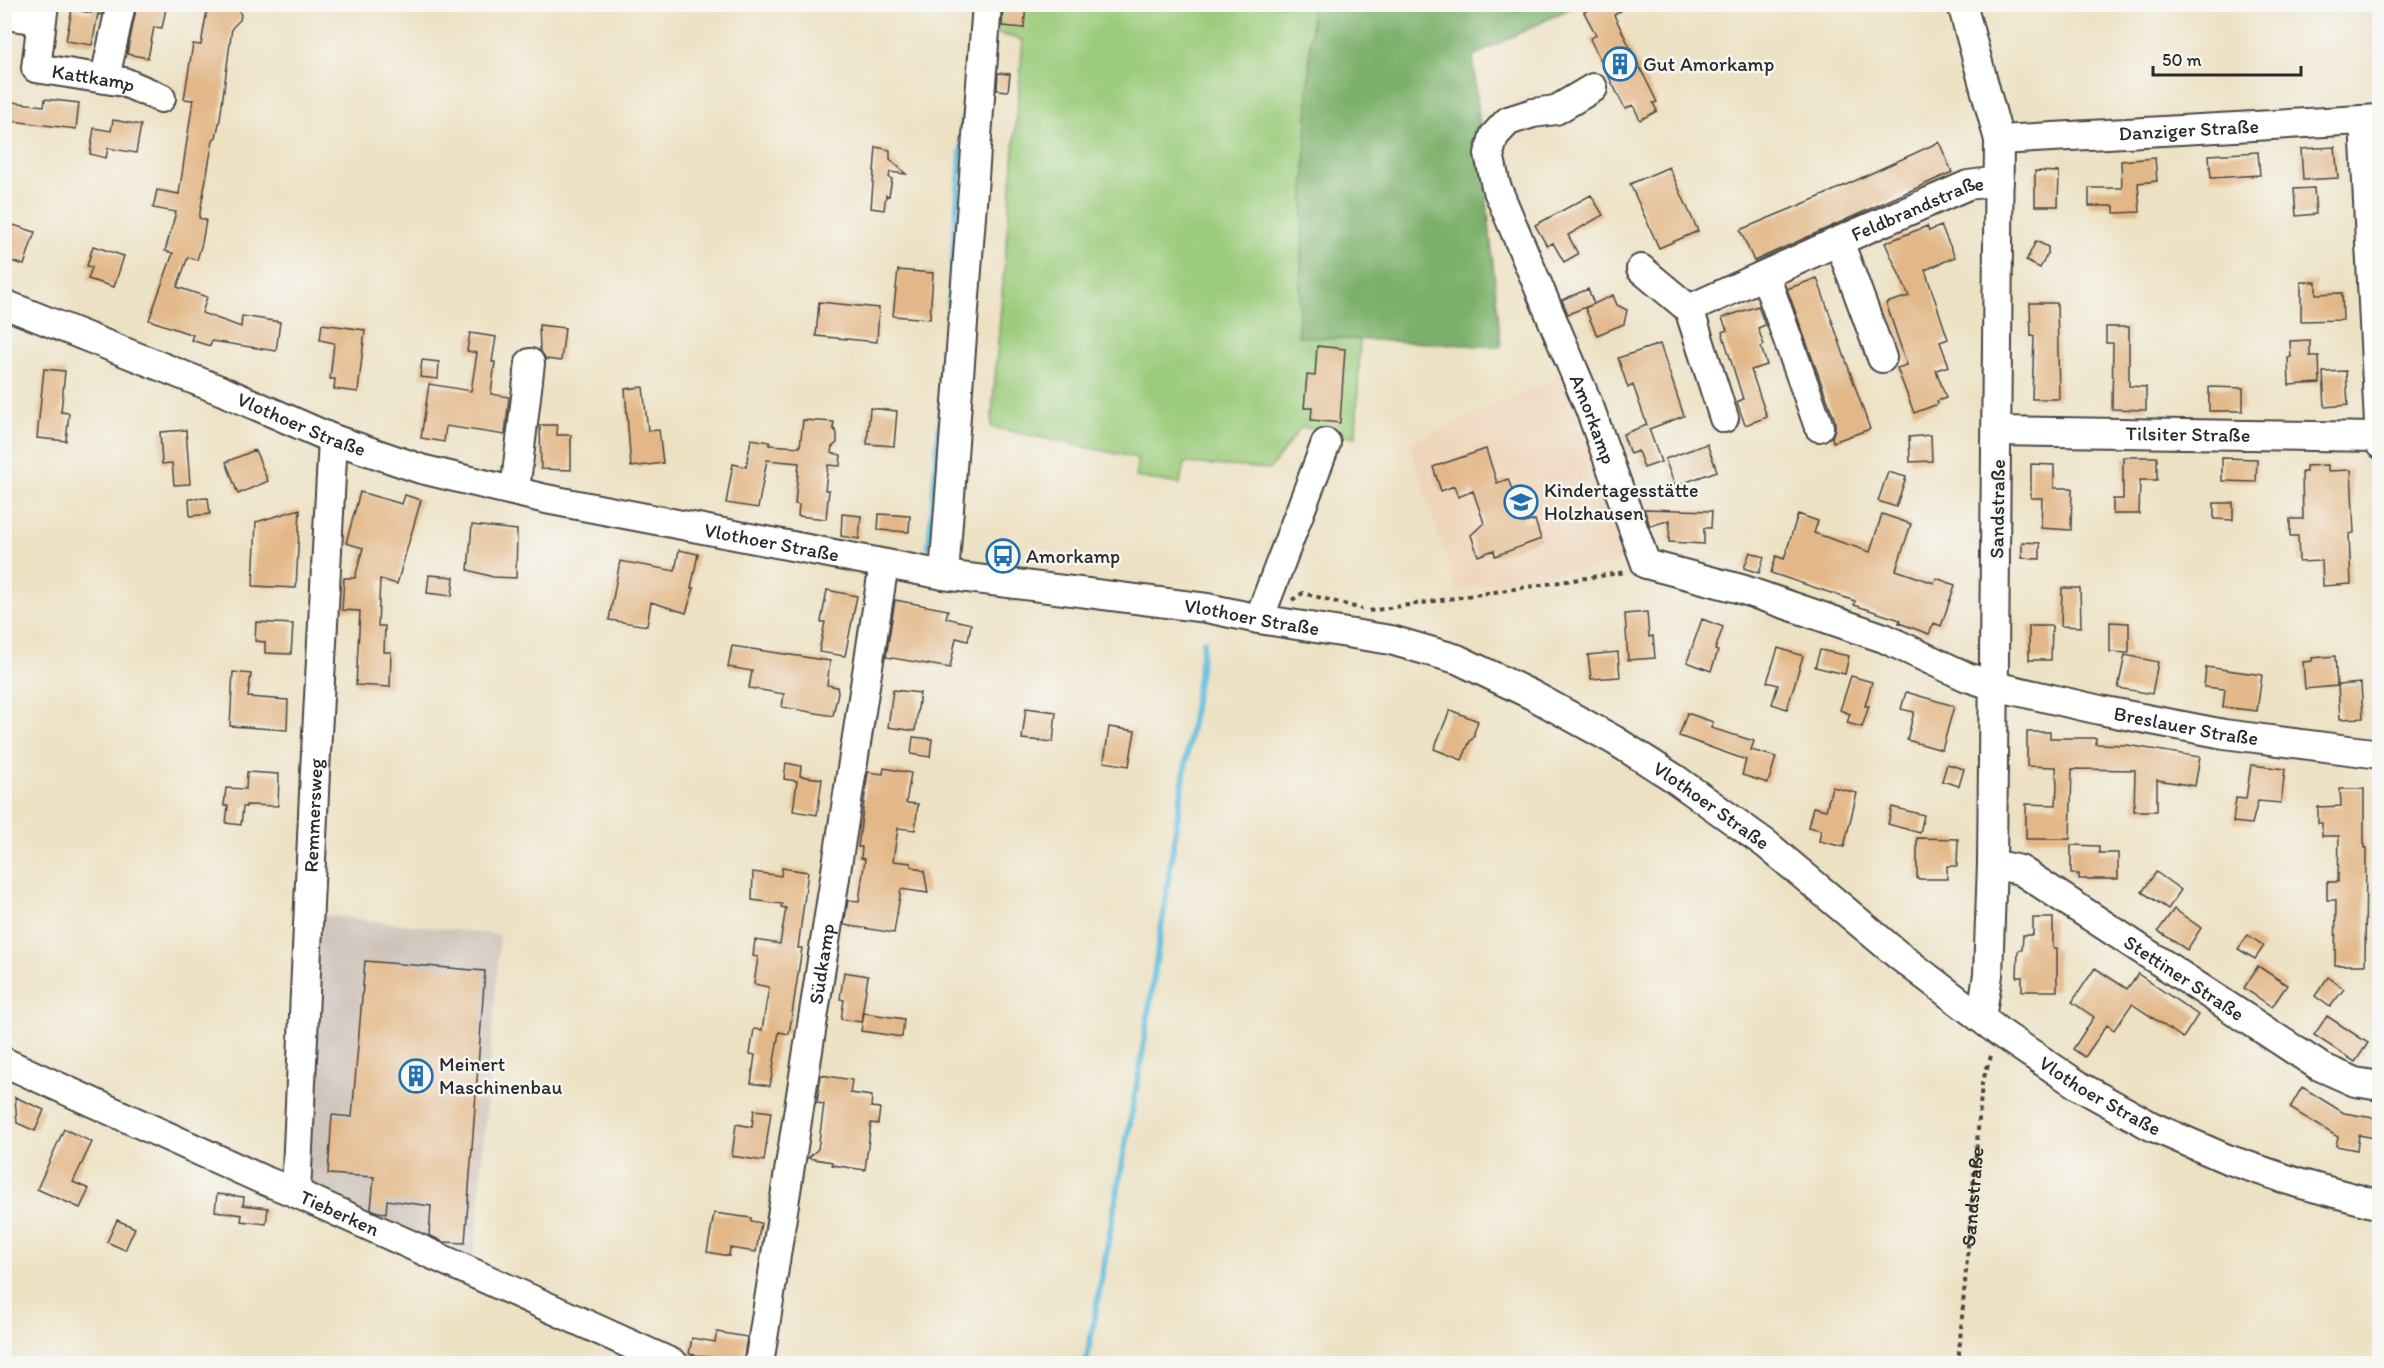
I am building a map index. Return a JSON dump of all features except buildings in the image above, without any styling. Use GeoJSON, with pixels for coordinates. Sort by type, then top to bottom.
{"type":"FeatureCollection","features":[{"type":"Feature","properties":{"kind":"street"},"geometry":{"type":"LineString","coordinates":[[105,78],[121,4]]}},
{"type":"Feature","properties":{"kind":"street"},"geometry":{"type":"LineString","coordinates":[[944,575],[987,4]]}},
{"type":"Feature","properties":{"kind":"street","name":"Sandstraße"},"geometry":{"type":"LineString","coordinates":[[1962,4],[1998,140],[1998,431],[1992,864],[1988,975],[1990,1025]]}},
{"type":"Feature","properties":{"kind":"street","name":"Kattkamp"},"geometry":{"type":"LineString","coordinates":[[4,15],[42,12],[36,68],[124,82],[161,98]]}},
{"type":"Feature","properties":{"kind":"street","name":"Amorkamp"},"geometry":{"type":"LineString","coordinates":[[1593,88],[1556,110],[1533,113],[1508,121],[1494,136],[1489,154],[1496,186],[1590,409],[1646,564]]}},
{"type":"Feature","properties":{"kind":"street"},"geometry":{"type":"LineString","coordinates":[[2372,120],[2379,444]]}},
{"type":"Feature","properties":{"kind":"street","name":"Danziger Straße"},"geometry":{"type":"LineString","coordinates":[[1998,140],[2372,120]]}},
{"type":"Feature","properties":{"kind":"street","name":"Feldbrandstraße"},"geometry":{"type":"LineString","coordinates":[[1689,309],[1968,185],[1999,181]]}},
{"type":"Feature","properties":{"kind":"street","name":"Feldbrandstraße"},"geometry":{"type":"LineString","coordinates":[[1839,241],[1882,358]]}},
{"type":"Feature","properties":{"kind":"street"},"geometry":{"type":"LineString","coordinates":[[1641,269],[1689,309],[1724,418]]}},
{"type":"Feature","properties":{"kind":"street"},"geometry":{"type":"LineString","coordinates":[[1765,274],[1819,427]]}},
{"type":"Feature","properties":{"kind":"street","name":"Vlothoer Straße"},"geometry":{"type":"LineString","coordinates":[[4,304],[225,392],[333,439],[421,469],[515,491],[884,564],[944,575],[1207,608],[1391,640],[1457,659],[1532,695],[1614,740],[1674,778],[1766,844],[1898,955],[1990,1025],[2081,1087],[2151,1126],[2227,1159],[2298,1183],[2379,1205]]}},
{"type":"Feature","properties":{"kind":"street"},"geometry":{"type":"LineString","coordinates":[[515,491],[530,363]]}},
{"type":"Feature","properties":{"kind":"street","name":"Tilsiter Straße"},"geometry":{"type":"LineString","coordinates":[[1998,431],[2379,437]]}},
{"type":"Feature","properties":{"kind":"street","name":"Remmersweg"},"geometry":{"type":"LineString","coordinates":[[296,1193],[333,439]]}},
{"type":"Feature","properties":{"kind":"street"},"geometry":{"type":"LineString","coordinates":[[1267,620],[1326,443]]}},
{"type":"Feature","properties":{"kind":"street","name":"Südkamp"},"geometry":{"type":"LineString","coordinates":[[759,1364],[884,564]]}},
{"type":"Feature","properties":{"kind":"street"},"geometry":{"type":"LineString","coordinates":[[1646,564],[1741,589],[1884,638],[1967,677],[1995,686]]}},
{"type":"Feature","properties":{"kind":"street","name":"Breslauer Straße"},"geometry":{"type":"LineString","coordinates":[[1995,686],[2100,710],[2224,734],[2379,754]]}},
{"type":"Feature","properties":{"kind":"street","name":"Stettiner Straße"},"geometry":{"type":"LineString","coordinates":[[1992,864],[2020,870],[2319,1066],[2355,1082],[2379,1086]]}},
{"type":"Feature","properties":{"kind":"street","name":"Tieberken"},"geometry":{"type":"LineString","coordinates":[[4,1062],[674,1364]]}},
{"type":"Feature","properties":{"kind":"path"},"geometry":{"type":"LineString","coordinates":[[1267,620],[1303,593],[1370,612],[1623,573],[1646,564]]}},
{"type":"Feature","properties":{"kind":"path","name":"Sandstraße"},"geometry":{"type":"LineString","coordinates":[[1958,1364],[1982,1083],[1990,1025]]}},
{"type":"Feature","properties":{"kind":"shaded area","name":"Kindertagesstätte Holzhausen"},"geometry":{"type":"Polygon","coordinates":[[[1567,373],[1637,560],[1456,590],[1409,443],[1567,373]]]}},
{"type":"Feature","properties":{"kind":"shaded area"},"geometry":{"type":"Polygon","coordinates":[[[314,914],[500,935],[474,1264],[307,1189],[314,914]]]}},
{"type":"Feature","properties":{"kind":"green space"},"geometry":{"type":"Polygon","coordinates":[[[994,5],[1312,5],[1298,336],[1360,340],[1356,437],[1301,427],[1270,469],[1184,463],[1180,484],[1136,477],[1137,458],[991,427],[1023,40],[992,32],[994,5]]]}},
{"type":"Feature","properties":{"kind":"green space"},"geometry":{"type":"Polygon","coordinates":[[[1312,5],[1577,5],[1473,56],[1501,347],[1298,336],[1312,5]]]}},
{"type":"Feature","properties":{"kind":"waterway"},"geometry":{"type":"LineString","coordinates":[[946,342],[967,83]]}},
{"type":"Feature","properties":{"kind":"waterway"},"geometry":{"type":"LineString","coordinates":[[929,546],[945,361]]}},
{"type":"Feature","properties":{"kind":"waterway"},"geometry":{"type":"LineString","coordinates":[[1086,1364],[1141,1062],[1204,641]]}},
{"type":"Feature","properties":{"kind":"place","name":"Gut Amorkamp"},"geometry":{"type":"Point","coordinates":[1620,64]}},
{"type":"Feature","properties":{"kind":"place","name":"Kindertagesstätte Holzhausen"},"geometry":{"type":"Point","coordinates":[1521,502]}},
{"type":"Feature","properties":{"kind":"place","name":"Amorkamp"},"geometry":{"type":"Point","coordinates":[1003,556]}},
{"type":"Feature","properties":{"kind":"place","name":"Meinert Maschinenbau"},"geometry":{"type":"Point","coordinates":[416,1076]}}]}
